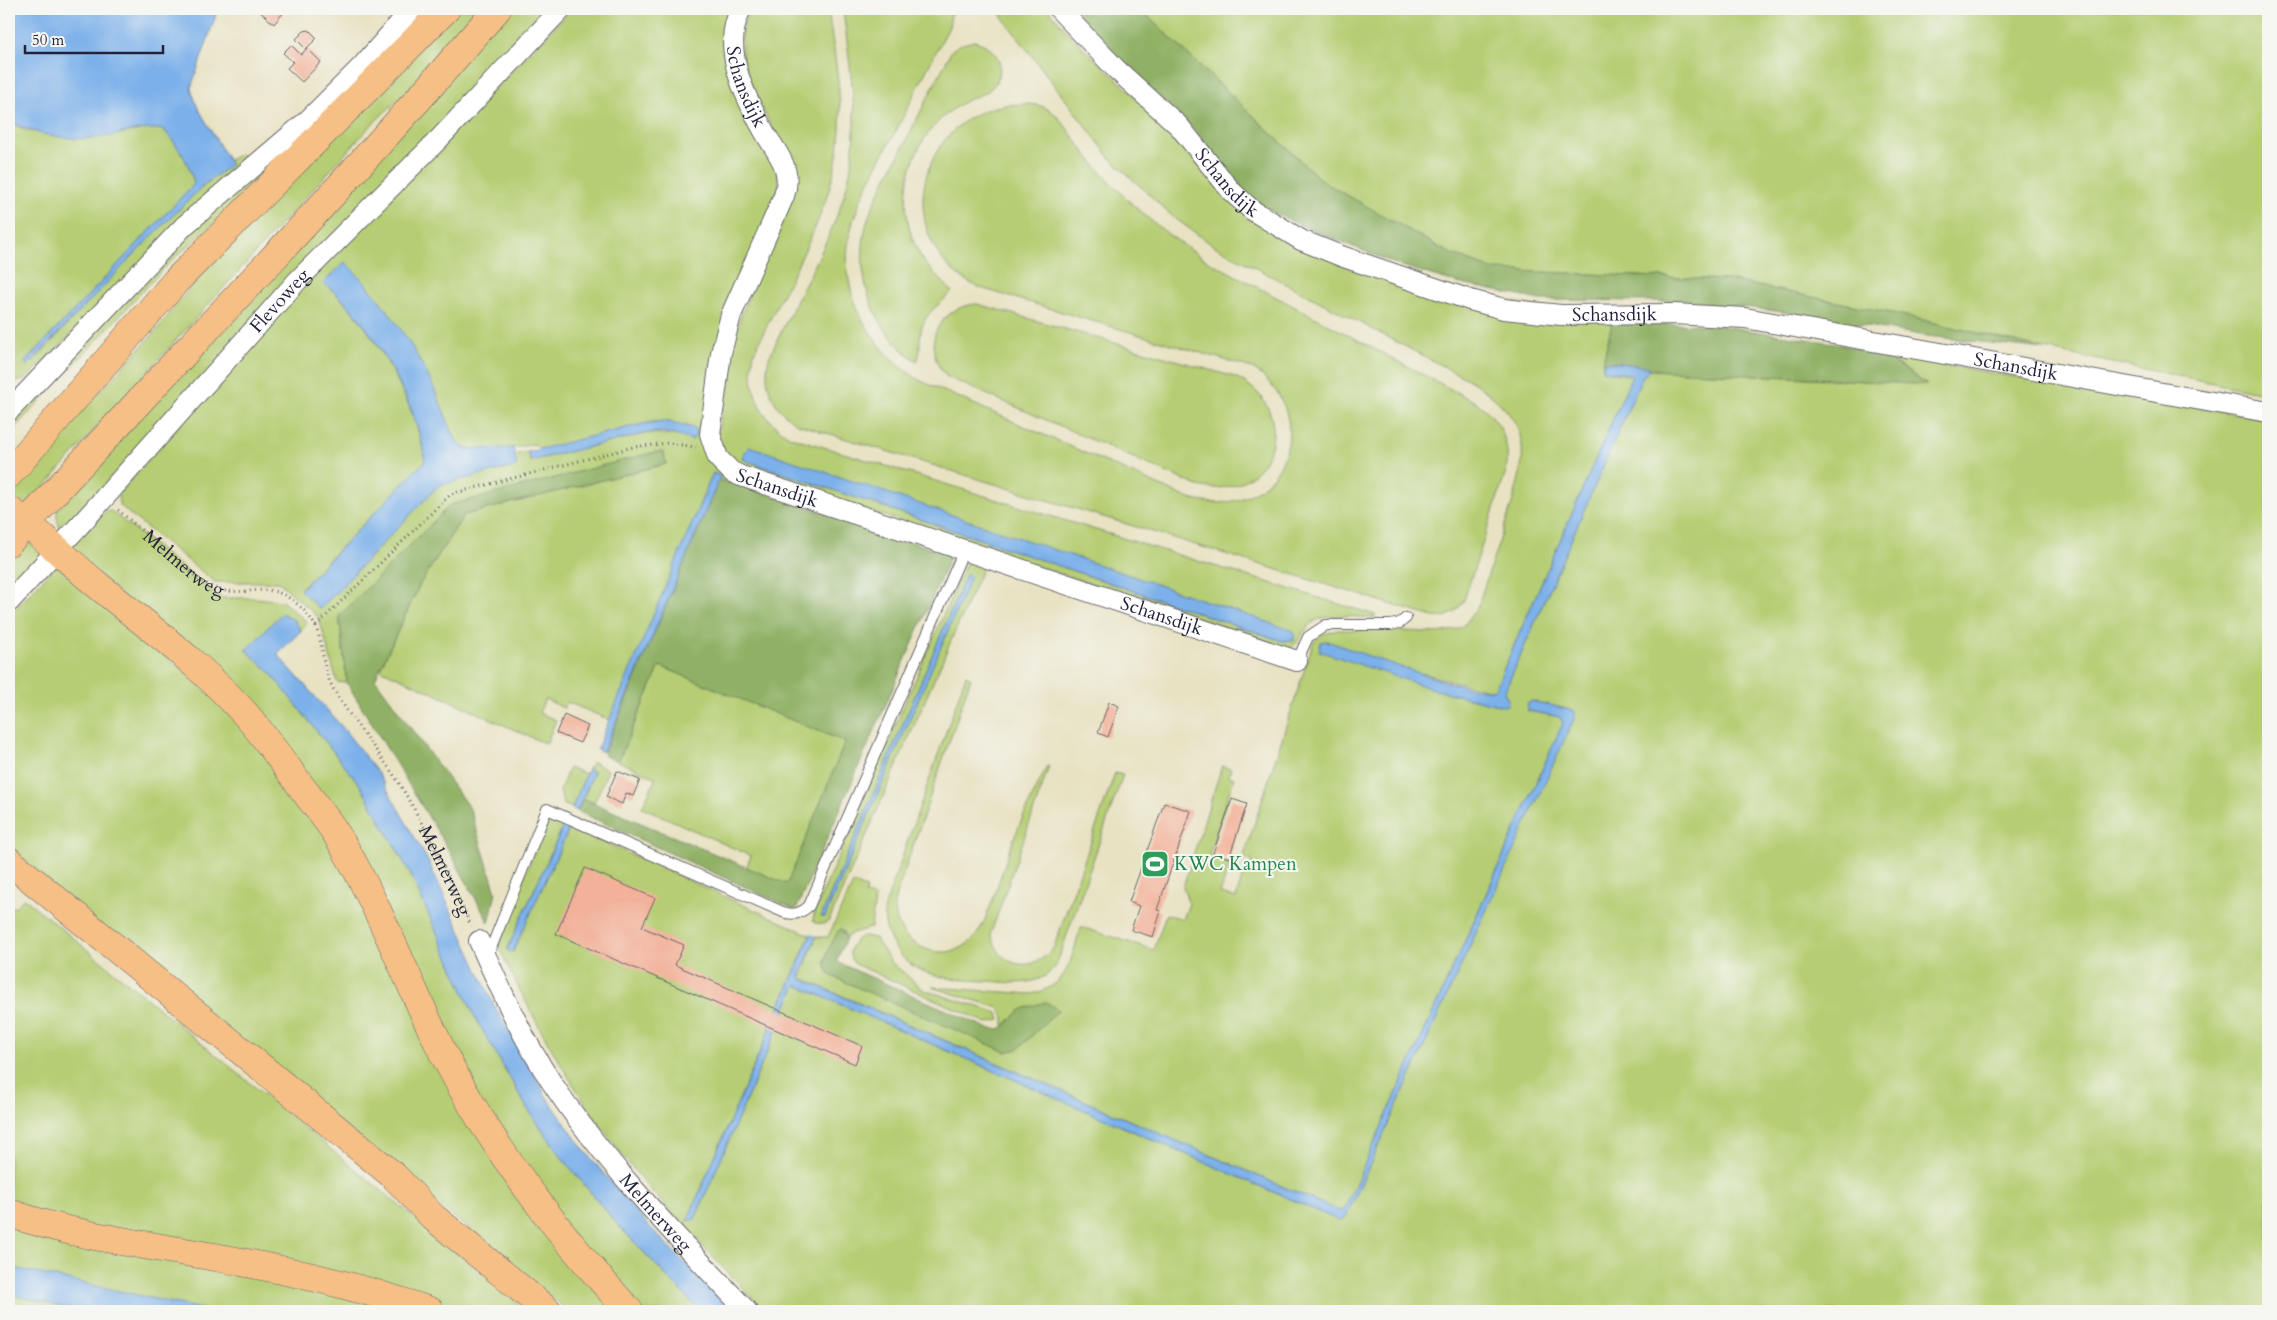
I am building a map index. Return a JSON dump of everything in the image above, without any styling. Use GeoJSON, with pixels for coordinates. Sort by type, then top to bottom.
{"type":"FeatureCollection","features":[{"type":"Feature","properties":{"kind":"highway"},"geometry":{"type":"LineString","coordinates":[[9,474],[176,281],[446,9]]}},
{"type":"Feature","properties":{"kind":"highway","name":"Flevoweg"},"geometry":{"type":"LineString","coordinates":[[15,525],[155,387],[437,79],[497,9]]}},
{"type":"Feature","properties":{"kind":"highway"},"geometry":{"type":"LineString","coordinates":[[15,525],[57,551],[200,670],[246,715],[293,775],[336,833],[365,885],[443,1052],[473,1109],[505,1160],[580,1257],[629,1311]]}},
{"type":"Feature","properties":{"kind":"highway"},"geometry":{"type":"LineString","coordinates":[[9,861],[394,1176],[433,1217],[548,1311]]}},
{"type":"Feature","properties":{"kind":"highway"},"geometry":{"type":"LineString","coordinates":[[9,877],[385,1187],[433,1217]]}},
{"type":"Feature","properties":{"kind":"highway"},"geometry":{"type":"LineString","coordinates":[[9,1213],[32,1221],[120,1242],[246,1263],[355,1286],[430,1311]]}},
{"type":"Feature","properties":{"kind":"street"},"geometry":{"type":"LineString","coordinates":[[10,405],[184,226],[308,120],[362,66],[412,9]]}},
{"type":"Feature","properties":{"kind":"street","name":"Flevoweg"},"geometry":{"type":"LineString","coordinates":[[9,602],[57,551],[298,280],[439,139],[561,9]]}},
{"type":"Feature","properties":{"kind":"street","name":"Schansdijk"},"geometry":{"type":"LineString","coordinates":[[741,9],[733,26],[732,37],[735,59],[755,113],[784,160],[788,182],[784,196],[726,329],[710,425],[714,451],[725,465],[741,476],[1296,661]]}},
{"type":"Feature","properties":{"kind":"street","name":"Schansdijk"},"geometry":{"type":"LineString","coordinates":[[1059,9],[1110,63],[1179,126],[1232,192],[1252,210],[1302,240],[1341,256],[1470,300],[1504,310],[1532,314],[1674,314],[1745,318],[2268,412]]}},
{"type":"Feature","properties":{"kind":"street","name":"Melmerweg"},"geometry":{"type":"LineString","coordinates":[[483,950],[521,1033],[552,1083],[593,1141],[632,1190],[747,1311]]}},
{"type":"Feature","properties":{"kind":"lane"},"geometry":{"type":"LineString","coordinates":[[483,950],[547,809],[783,912],[792,914],[804,911],[809,906],[964,550]]}},
{"type":"Feature","properties":{"kind":"lane"},"geometry":{"type":"LineString","coordinates":[[1296,661],[1308,637],[1326,625],[1391,625],[1400,623],[1406,618]]}},
{"type":"Feature","properties":{"kind":"path"},"geometry":{"type":"LineString","coordinates":[[316,627],[451,494],[633,447],[669,442],[714,451]]}},
{"type":"Feature","properties":{"kind":"path","name":"Melmerweg"},"geometry":{"type":"LineString","coordinates":[[104,498],[199,579],[214,588],[226,591],[265,589],[277,591],[290,598],[313,620],[333,688],[405,792],[436,849],[483,950]]}},
{"type":"Feature","properties":{"kind":"green space"},"geometry":{"type":"Polygon","coordinates":[[[420,9],[437,9],[296,149],[167,265],[9,434],[9,424],[163,258],[420,9]]]}},
{"type":"Feature","properties":{"kind":"green space"},"geometry":{"type":"Polygon","coordinates":[[[455,9],[488,9],[442,60],[374,122],[97,427],[27,507],[9,497],[9,489],[156,331],[202,273],[455,9]]]}},
{"type":"Feature","properties":{"kind":"green space"},"geometry":{"type":"Polygon","coordinates":[[[506,9],[552,9],[61,534],[57,510],[506,9]]]}},
{"type":"Feature","properties":{"kind":"green space"},"geometry":{"type":"Polygon","coordinates":[[[572,9],[731,9],[729,14],[780,181],[702,425],[737,484],[719,480],[720,476],[713,473],[610,720],[567,702],[564,708],[545,699],[539,713],[556,720],[546,744],[380,669],[420,584],[464,515],[665,464],[664,452],[450,505],[339,616],[347,683],[337,682],[319,618],[279,582],[215,582],[119,504],[118,495],[294,295],[572,9]],[[356,273],[323,283],[357,317],[388,364],[402,389],[412,415],[425,461],[300,589],[320,609],[439,485],[517,466],[514,455],[528,452],[530,461],[648,433],[676,435],[694,428],[664,421],[652,422],[541,449],[534,444],[495,450],[466,448],[458,444],[412,348],[392,318],[356,273]]]}},
{"type":"Feature","properties":{"kind":"green space"},"geometry":{"type":"Polygon","coordinates":[[[751,9],[828,9],[840,100],[840,130],[836,160],[829,188],[807,245],[754,353],[752,379],[754,391],[763,412],[780,430],[791,437],[1375,615],[1374,618],[1333,616],[1317,620],[1308,627],[1290,649],[745,470],[725,453],[718,433],[731,342],[796,173],[789,156],[759,102],[746,69],[741,37],[744,22],[751,9]],[[743,458],[744,460],[1282,641],[743,458]]]}},
{"type":"Feature","properties":{"kind":"green space"},"geometry":{"type":"Polygon","coordinates":[[[843,9],[952,9],[949,27],[870,180],[858,206],[850,233],[847,255],[849,277],[854,298],[862,318],[873,337],[887,354],[921,381],[1190,499],[1221,503],[1247,496],[1268,482],[1282,462],[1289,438],[1287,413],[1275,389],[1252,368],[977,287],[952,270],[942,259],[934,246],[926,224],[923,201],[926,178],[934,157],[947,138],[963,122],[984,111],[1007,105],[1031,104],[1044,107],[1060,119],[1114,187],[1150,220],[1183,245],[1206,260],[1477,403],[1492,417],[1498,425],[1505,442],[1507,451],[1506,472],[1464,600],[1458,608],[1447,616],[1433,617],[797,424],[789,418],[776,404],[768,387],[767,368],[769,358],[836,219],[850,172],[853,152],[854,111],[843,9]]]}},
{"type":"Feature","properties":{"kind":"green space"},"geometry":{"type":"Polygon","coordinates":[[[996,9],[1048,9],[1071,36],[1173,132],[1338,264],[1612,323],[1602,366],[1604,371],[1632,376],[1495,689],[1492,691],[1421,673],[1414,682],[1436,690],[1503,706],[1508,700],[1504,693],[1642,378],[1649,370],[1926,384],[1884,355],[2268,419],[2268,1311],[765,1311],[663,1204],[612,1142],[561,1065],[531,1012],[504,958],[499,946],[520,887],[546,824],[556,821],[564,824],[507,950],[513,952],[570,827],[810,935],[687,1221],[695,1219],[795,987],[798,986],[1340,1221],[1345,1219],[1575,711],[1532,701],[1528,711],[1560,717],[1563,723],[1344,1210],[1339,1211],[801,978],[816,937],[828,937],[853,884],[867,888],[865,894],[875,898],[871,928],[852,933],[846,938],[844,931],[823,963],[1018,1049],[1058,1010],[1011,1019],[1004,1028],[1004,1017],[999,1008],[932,987],[1032,994],[1045,990],[1061,978],[1067,970],[1081,927],[1154,950],[1166,914],[1183,919],[1189,904],[1183,887],[1222,766],[1231,769],[1228,776],[1234,778],[1209,855],[1230,863],[1220,894],[1236,898],[1244,872],[1249,873],[1252,861],[1243,858],[1313,643],[1321,635],[1337,630],[1391,630],[1439,633],[1458,629],[1466,623],[1478,606],[1519,476],[1522,442],[1517,427],[1508,412],[1493,398],[1473,382],[1214,246],[1173,217],[1111,159],[996,9]]]}},
{"type":"Feature","properties":{"kind":"green space"},"geometry":{"type":"Polygon","coordinates":[[[1074,9],[1140,9],[1322,181],[1451,254],[1495,270],[1728,280],[1902,315],[2044,349],[1927,336],[1791,313],[1733,306],[1659,301],[1540,300],[1457,283],[1396,264],[1291,221],[1256,202],[1226,173],[1199,135],[1120,60],[1074,9]]]}},
{"type":"Feature","properties":{"kind":"green space"},"geometry":{"type":"Polygon","coordinates":[[[1140,9],[2268,9],[2268,394],[2044,349],[1902,315],[1728,280],[1495,270],[1451,254],[1322,181],[1140,9]]]}},
{"type":"Feature","properties":{"kind":"green space"},"geometry":{"type":"Polygon","coordinates":[[[974,41],[988,47],[997,58],[1000,64],[998,79],[988,91],[962,103],[948,112],[939,121],[927,135],[918,150],[911,167],[907,185],[906,203],[912,239],[920,255],[931,270],[952,292],[924,321],[917,361],[901,348],[888,333],[869,297],[862,257],[864,236],[869,216],[877,198],[952,50],[959,45],[974,41]]]}},
{"type":"Feature","properties":{"kind":"green space"},"geometry":{"type":"Polygon","coordinates":[[[9,121],[27,131],[107,136],[150,128],[164,130],[183,155],[190,169],[194,184],[25,362],[33,362],[152,234],[230,165],[229,160],[241,154],[248,161],[26,379],[9,384],[9,121]]]}},
{"type":"Feature","properties":{"kind":"green space"},"geometry":{"type":"Polygon","coordinates":[[[977,304],[1235,377],[1256,392],[1269,410],[1273,430],[1270,450],[1260,467],[1245,481],[1224,488],[1198,486],[947,377],[934,353],[936,330],[952,312],[977,304]]]}},
{"type":"Feature","properties":{"kind":"green space"},"geometry":{"type":"Polygon","coordinates":[[[1612,323],[1714,325],[1833,343],[1884,355],[1927,385],[1668,371],[1612,362],[1603,363],[1612,323]]]}},
{"type":"Feature","properties":{"kind":"green space"},"geometry":{"type":"Polygon","coordinates":[[[655,452],[664,452],[666,464],[464,515],[420,584],[375,679],[470,809],[496,892],[489,923],[450,852],[347,683],[339,616],[450,505],[655,452]]]}},
{"type":"Feature","properties":{"kind":"green space"},"geometry":{"type":"Polygon","coordinates":[[[719,480],[737,484],[951,555],[796,910],[577,811],[583,799],[787,884],[845,742],[660,666],[618,761],[605,756],[604,752],[719,480]]]}},
{"type":"Feature","properties":{"kind":"green space"},"geometry":{"type":"Polygon","coordinates":[[[111,511],[221,598],[257,598],[282,601],[307,622],[301,631],[294,620],[246,650],[269,671],[360,785],[409,871],[475,1017],[527,1108],[563,1159],[618,1225],[700,1311],[637,1311],[515,1168],[260,721],[70,549],[104,513],[111,511]]]}},
{"type":"Feature","properties":{"kind":"green space"},"geometry":{"type":"Polygon","coordinates":[[[25,539],[43,554],[9,589],[9,557],[25,539]]]}},
{"type":"Feature","properties":{"kind":"green space"},"geometry":{"type":"Polygon","coordinates":[[[970,560],[984,565],[829,921],[823,924],[815,923],[813,920],[815,910],[966,563],[970,560]],[[968,574],[966,576],[821,917],[825,917],[970,578],[968,574]]]}},
{"type":"Feature","properties":{"kind":"green space"},"geometry":{"type":"Polygon","coordinates":[[[56,565],[192,677],[256,738],[335,843],[434,1050],[619,1311],[568,1311],[9,851],[9,616],[56,565]]]}},
{"type":"Feature","properties":{"kind":"green space"},"geometry":{"type":"Polygon","coordinates":[[[660,666],[846,742],[787,885],[746,868],[751,856],[642,807],[656,778],[618,761],[660,666]]]}},
{"type":"Feature","properties":{"kind":"green space"},"geometry":{"type":"Polygon","coordinates":[[[966,675],[971,678],[895,898],[895,909],[899,926],[905,935],[917,945],[933,951],[951,951],[959,949],[974,938],[985,920],[1015,836],[1047,766],[1049,767],[991,933],[995,945],[1001,954],[1017,964],[1036,962],[1045,956],[1054,947],[1115,773],[1123,775],[1056,966],[1041,978],[1024,983],[957,979],[931,974],[919,969],[908,963],[899,953],[891,941],[884,918],[886,903],[966,675]]]}},
{"type":"Feature","properties":{"kind":"green space"},"geometry":{"type":"Polygon","coordinates":[[[593,762],[608,770],[594,803],[583,799],[594,772],[588,769],[593,762]]]}},
{"type":"Feature","properties":{"kind":"green space"},"geometry":{"type":"Polygon","coordinates":[[[569,768],[587,774],[572,808],[563,804],[560,790],[569,768]]]}},
{"type":"Feature","properties":{"kind":"green space"},"geometry":{"type":"Polygon","coordinates":[[[24,898],[527,1311],[437,1311],[9,1210],[9,904],[14,908],[24,898]]]}},
{"type":"Feature","properties":{"kind":"green space"},"geometry":{"type":"Polygon","coordinates":[[[841,929],[846,938],[837,960],[841,964],[987,1028],[999,1029],[1023,1009],[1046,1002],[1059,1010],[1018,1049],[1006,1052],[831,976],[827,971],[827,954],[838,931],[841,929]]]}},
{"type":"Feature","properties":{"kind":"green space"},"geometry":{"type":"Polygon","coordinates":[[[863,936],[875,938],[891,962],[924,990],[998,1013],[1000,1020],[987,1023],[855,964],[850,956],[851,948],[855,941],[863,936]]]}},
{"type":"Feature","properties":{"kind":"green space"},"geometry":{"type":"Polygon","coordinates":[[[9,1223],[260,1275],[397,1311],[210,1311],[9,1267],[9,1223]]]}},
{"type":"Feature","properties":{"kind":"green space"},"geometry":{"type":"Polygon","coordinates":[[[9,1294],[79,1311],[9,1311],[9,1294]]]}},
{"type":"Feature","properties":{"kind":"water"},"geometry":{"type":"Polygon","coordinates":[[[9,9],[218,9],[191,88],[197,106],[231,165],[205,184],[149,239],[27,366],[25,362],[194,184],[190,169],[183,155],[164,130],[143,130],[97,138],[71,138],[32,131],[9,121],[9,9]]]}},
{"type":"Feature","properties":{"kind":"water"},"geometry":{"type":"Polygon","coordinates":[[[345,262],[394,319],[414,351],[432,384],[458,444],[467,449],[513,448],[517,466],[439,485],[320,609],[300,590],[425,461],[421,439],[413,414],[389,363],[358,317],[323,283],[345,262]]]}},
{"type":"Feature","properties":{"kind":"water"},"geometry":{"type":"Polygon","coordinates":[[[1612,362],[1649,367],[1649,370],[1642,378],[1504,693],[1508,699],[1507,705],[1503,706],[1436,690],[1319,651],[1321,642],[1327,641],[1441,680],[1484,690],[1495,689],[1632,376],[1630,374],[1604,371],[1603,363],[1612,362]]]}},
{"type":"Feature","properties":{"kind":"water"},"geometry":{"type":"Polygon","coordinates":[[[664,421],[694,428],[697,432],[693,440],[663,432],[648,433],[530,461],[528,452],[642,424],[664,421]]]}},
{"type":"Feature","properties":{"kind":"water"},"geometry":{"type":"Polygon","coordinates":[[[749,446],[1294,631],[1294,641],[1282,641],[744,460],[743,455],[749,446]]]}},
{"type":"Feature","properties":{"kind":"water"},"geometry":{"type":"Polygon","coordinates":[[[713,473],[720,476],[719,480],[603,752],[597,749],[713,473]]]}},
{"type":"Feature","properties":{"kind":"water"},"geometry":{"type":"Polygon","coordinates":[[[968,574],[971,577],[825,917],[821,917],[966,575],[968,574]]]}},
{"type":"Feature","properties":{"kind":"water"},"geometry":{"type":"Polygon","coordinates":[[[282,613],[294,620],[301,631],[277,654],[343,728],[378,773],[428,861],[495,1007],[546,1096],[581,1146],[634,1210],[730,1311],[700,1311],[618,1225],[563,1159],[527,1108],[475,1017],[409,871],[360,785],[269,671],[246,650],[282,613]]]}},
{"type":"Feature","properties":{"kind":"water"},"geometry":{"type":"Polygon","coordinates":[[[1532,701],[1575,711],[1575,717],[1345,1219],[1340,1221],[798,986],[795,987],[695,1219],[687,1221],[811,934],[816,937],[800,975],[802,979],[1339,1211],[1344,1210],[1563,723],[1560,717],[1528,711],[1526,704],[1532,701]]]}},
{"type":"Feature","properties":{"kind":"water"},"geometry":{"type":"Polygon","coordinates":[[[588,769],[594,772],[577,811],[572,808],[588,769]]]}},
{"type":"Feature","properties":{"kind":"water"},"geometry":{"type":"Polygon","coordinates":[[[564,824],[570,827],[513,952],[507,950],[564,824]]]}},
{"type":"Feature","properties":{"kind":"water"},"geometry":{"type":"Polygon","coordinates":[[[9,1267],[210,1311],[79,1311],[9,1294],[9,1267]]]}},
{"type":"Feature","properties":{"kind":"building"},"geometry":{"type":"Polygon","coordinates":[[[257,9],[281,9],[283,13],[274,24],[257,9]]]}},
{"type":"Feature","properties":{"kind":"building"},"geometry":{"type":"Polygon","coordinates":[[[309,30],[317,38],[306,49],[296,39],[304,31],[309,30]]]}},
{"type":"Feature","properties":{"kind":"building"},"geometry":{"type":"Polygon","coordinates":[[[291,45],[301,55],[307,48],[321,62],[302,82],[287,68],[293,62],[283,53],[291,45]]]}},
{"type":"Feature","properties":{"kind":"building"},"geometry":{"type":"Polygon","coordinates":[[[1109,702],[1119,706],[1108,737],[1098,733],[1109,702]]]}},
{"type":"Feature","properties":{"kind":"building"},"geometry":{"type":"Polygon","coordinates":[[[564,715],[588,726],[580,743],[556,733],[564,715]]]}},
{"type":"Feature","properties":{"kind":"building"},"geometry":{"type":"Polygon","coordinates":[[[617,771],[640,780],[633,796],[626,793],[622,804],[606,797],[617,771]]]}},
{"type":"Feature","properties":{"kind":"building"},"geometry":{"type":"Polygon","coordinates":[[[1232,799],[1247,804],[1229,858],[1213,853],[1232,799]]]}},
{"type":"Feature","properties":{"kind":"building"},"geometry":{"type":"Polygon","coordinates":[[[1164,803],[1191,811],[1157,910],[1161,911],[1153,937],[1131,930],[1139,906],[1129,902],[1164,803]]]}},
{"type":"Feature","properties":{"kind":"building"},"geometry":{"type":"Polygon","coordinates":[[[585,868],[655,898],[642,927],[684,945],[675,965],[862,1046],[855,1064],[556,934],[585,868]]]}},
{"type":"Feature","properties":{"kind":"place","name":"KWC Kampen"},"geometry":{"type":"Point","coordinates":[1155,864]}}]}
